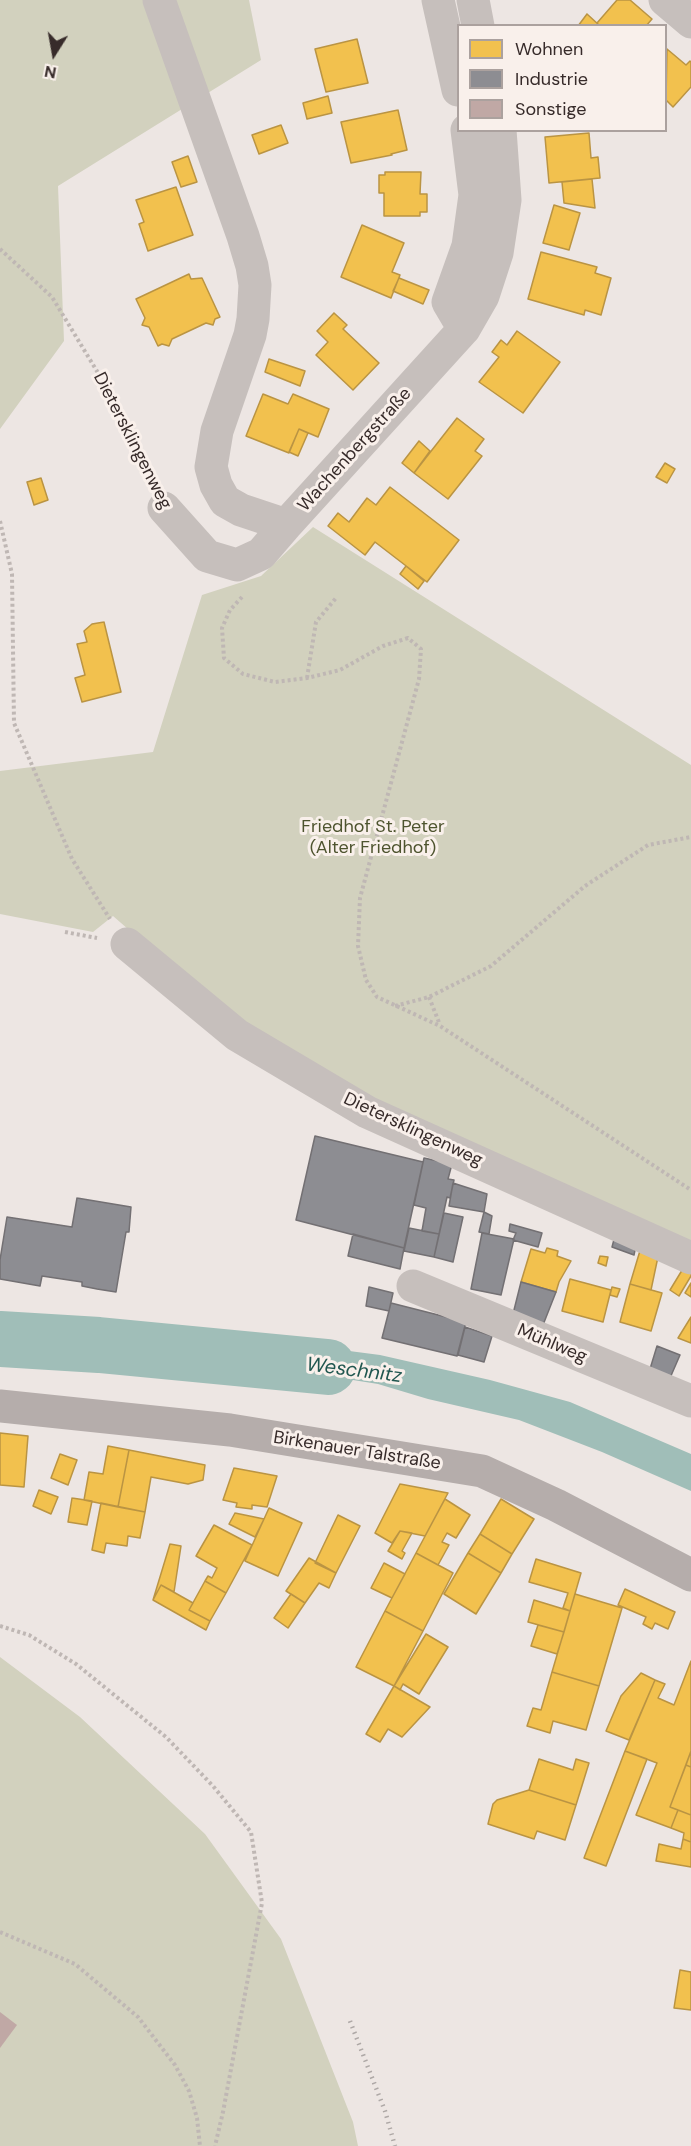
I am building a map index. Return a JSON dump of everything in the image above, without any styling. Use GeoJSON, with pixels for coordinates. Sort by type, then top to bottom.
{"type":"FeatureCollection","features":[{"type":"Feature","properties":{"kind":"main road","name":"Birkenauer Talstraße"},"geometry":{"type":"LineString","coordinates":[[0,1406],[230,1430],[482,1471],[556,1505],[691,1575]]}},
{"type":"Feature","properties":{"kind":"street","name":"Wachenbergstraße"},"geometry":{"type":"LineString","coordinates":[[159,0],[252,266],[255,285],[254,319],[217,431],[211,467],[216,485],[225,501],[241,510],[286,525],[464,330],[483,296],[497,253],[505,200],[500,132]]}},
{"type":"Feature","properties":{"kind":"street"},"geometry":{"type":"LineString","coordinates":[[438,0],[457,81]]}},
{"type":"Feature","properties":{"kind":"street"},"geometry":{"type":"LineString","coordinates":[[473,0],[478,24]]}},
{"type":"Feature","properties":{"kind":"street"},"geometry":{"type":"LineString","coordinates":[[665,0],[691,22]]}},
{"type":"Feature","properties":{"kind":"street"},"geometry":{"type":"LineString","coordinates":[[464,330],[448,302],[468,246],[475,195],[467,132]]}},
{"type":"Feature","properties":{"kind":"street","name":"Dietersklingenweg"},"geometry":{"type":"LineString","coordinates":[[164,508],[207,556],[237,565],[261,554],[286,525]]}},
{"type":"Feature","properties":{"kind":"street","name":"Dietersklingenweg"},"geometry":{"type":"LineString","coordinates":[[127,944],[237,1035],[367,1112],[691,1258]]}},
{"type":"Feature","properties":{"kind":"street","name":"Mühlweg"},"geometry":{"type":"LineString","coordinates":[[413,1286],[691,1401]]}},
{"type":"Feature","properties":{"kind":"path","name":"Dietersklingenweg"},"geometry":{"type":"LineString","coordinates":[[0,249],[52,297],[109,391],[164,508]]}},
{"type":"Feature","properties":{"kind":"path"},"geometry":{"type":"LineString","coordinates":[[0,521],[12,574],[14,723],[72,859],[127,944]]}},
{"type":"Feature","properties":{"kind":"path"},"geometry":{"type":"LineString","coordinates":[[307,678],[316,622],[336,598]]}},
{"type":"Feature","properties":{"kind":"path"},"geometry":{"type":"LineString","coordinates":[[230,610],[222,628],[224,658],[243,674],[275,682],[307,678],[340,670],[382,646],[408,638],[421,650],[419,679],[360,898],[358,946],[366,980],[377,997],[394,1007],[440,1026],[691,1190]]}},
{"type":"Feature","properties":{"kind":"path"},"geometry":{"type":"LineString","coordinates":[[394,1007],[429,997],[491,966],[585,886],[648,845],[691,837]]}},
{"type":"Feature","properties":{"kind":"path"},"geometry":{"type":"LineString","coordinates":[[65,932],[127,944]]}},
{"type":"Feature","properties":{"kind":"path"},"geometry":{"type":"LineString","coordinates":[[429,997],[440,1026]]}},
{"type":"Feature","properties":{"kind":"path"},"geometry":{"type":"LineString","coordinates":[[0,1626],[29,1635],[76,1664],[166,1737],[213,1786],[251,1832],[262,1903],[215,2146]]}},
{"type":"Feature","properties":{"kind":"path"},"geometry":{"type":"LineString","coordinates":[[0,1932],[75,1964],[138,2017],[175,2065],[189,2091],[197,2118],[200,2146]]}},
{"type":"Feature","properties":{"kind":"green space"},"geometry":{"type":"Polygon","coordinates":[[[0,0],[249,0],[261,60],[58,186],[64,341],[0,429],[0,0]]]}},
{"type":"Feature","properties":{"kind":"green space","name":"Friedhof St. Peter (Alter Friedhof)"},"geometry":{"type":"Polygon","coordinates":[[[313,527],[691,765],[691,1243],[402,1113],[244,1030],[113,916],[93,932],[0,914],[0,771],[153,752],[202,595],[261,576],[313,527]]]}},
{"type":"Feature","properties":{"kind":"green space"},"geometry":{"type":"Polygon","coordinates":[[[0,1657],[80,1717],[205,1834],[281,1939],[353,2122],[358,2146],[0,2146],[0,1657]]]}},
{"type":"Feature","properties":{"kind":"water"},"geometry":{"type":"Polygon","coordinates":[[[257,1339],[380,1355],[490,1380],[570,1402],[691,1454],[691,1491],[602,1452],[519,1420],[428,1399],[378,1384],[328,1376],[253,1369],[257,1339]]]}},
{"type":"Feature","properties":{"kind":"building: Wohnen"},"geometry":{"type":"Polygon","coordinates":[[[617,0],[630,0],[652,19],[648,24],[597,23],[617,0]]]}},
{"type":"Feature","properties":{"kind":"building: Wohnen"},"geometry":{"type":"Polygon","coordinates":[[[587,14],[598,24],[580,24],[587,14]]]}},
{"type":"Feature","properties":{"kind":"building: Wohnen"},"geometry":{"type":"Polygon","coordinates":[[[357,39],[368,83],[326,92],[315,49],[357,39]]]}},
{"type":"Feature","properties":{"kind":"building: Wohnen"},"geometry":{"type":"Polygon","coordinates":[[[667,49],[686,65],[691,62],[691,87],[673,107],[667,101],[667,49]]]}},
{"type":"Feature","properties":{"kind":"building: Wohnen"},"geometry":{"type":"Polygon","coordinates":[[[328,96],[332,113],[307,119],[303,103],[328,96]]]}},
{"type":"Feature","properties":{"kind":"building: Wohnen"},"geometry":{"type":"Polygon","coordinates":[[[398,110],[407,150],[351,163],[341,122],[398,110]]]}},
{"type":"Feature","properties":{"kind":"building: Wohnen"},"geometry":{"type":"Polygon","coordinates":[[[281,125],[288,143],[259,154],[252,135],[281,125]]]}},
{"type":"Feature","properties":{"kind":"building: Wohnen"},"geometry":{"type":"Polygon","coordinates":[[[589,133],[591,158],[598,157],[600,178],[549,183],[545,137],[589,133]]]}},
{"type":"Feature","properties":{"kind":"building: Wohnen"},"geometry":{"type":"Polygon","coordinates":[[[188,156],[197,182],[181,187],[172,162],[188,156]]]}},
{"type":"Feature","properties":{"kind":"building: Wohnen"},"geometry":{"type":"Polygon","coordinates":[[[385,172],[421,172],[420,194],[427,194],[427,212],[420,212],[420,216],[384,216],[384,193],[379,193],[379,175],[385,175],[385,172]]]}},
{"type":"Feature","properties":{"kind":"building: Wohnen"},"geometry":{"type":"Polygon","coordinates":[[[592,179],[595,208],[564,203],[562,182],[592,179]]]}},
{"type":"Feature","properties":{"kind":"building: Wohnen"},"geometry":{"type":"Polygon","coordinates":[[[176,187],[193,235],[148,251],[139,224],[144,222],[136,200],[176,187]]]}},
{"type":"Feature","properties":{"kind":"building: Wohnen"},"geometry":{"type":"Polygon","coordinates":[[[554,205],[580,213],[569,250],[543,243],[554,205]]]}},
{"type":"Feature","properties":{"kind":"building: Wohnen"},"geometry":{"type":"Polygon","coordinates":[[[362,225],[404,243],[392,272],[400,275],[391,298],[341,277],[362,225]]]}},
{"type":"Feature","properties":{"kind":"building: Wohnen"},"geometry":{"type":"Polygon","coordinates":[[[541,252],[597,267],[595,273],[611,278],[601,315],[585,310],[584,315],[528,299],[541,252]]]}},
{"type":"Feature","properties":{"kind":"building: Wohnen"},"geometry":{"type":"Polygon","coordinates":[[[189,274],[191,279],[202,278],[220,317],[215,319],[213,325],[206,323],[172,339],[169,346],[162,344],[158,346],[149,327],[142,325],[145,318],[136,299],[189,274]]]}},
{"type":"Feature","properties":{"kind":"building: Wohnen"},"geometry":{"type":"Polygon","coordinates":[[[399,278],[429,290],[423,304],[393,291],[399,278]]]}},
{"type":"Feature","properties":{"kind":"building: Wohnen"},"geometry":{"type":"Polygon","coordinates":[[[334,313],[347,325],[343,329],[379,363],[353,390],[316,355],[328,342],[317,331],[334,313]]]}},
{"type":"Feature","properties":{"kind":"building: Wohnen"},"geometry":{"type":"Polygon","coordinates":[[[517,331],[560,362],[523,413],[479,382],[499,357],[492,352],[501,340],[507,345],[517,331]]]}},
{"type":"Feature","properties":{"kind":"building: Wohnen"},"geometry":{"type":"Polygon","coordinates":[[[269,359],[305,371],[300,386],[265,372],[269,359]]]}},
{"type":"Feature","properties":{"kind":"building: Wohnen"},"geometry":{"type":"Polygon","coordinates":[[[263,394],[288,404],[293,394],[329,409],[318,437],[299,429],[289,453],[246,436],[263,394]]]}},
{"type":"Feature","properties":{"kind":"building: Wohnen"},"geometry":{"type":"Polygon","coordinates":[[[457,418],[484,439],[475,451],[482,456],[448,499],[414,473],[457,418]]]}},
{"type":"Feature","properties":{"kind":"building: Wohnen"},"geometry":{"type":"Polygon","coordinates":[[[299,429],[308,433],[298,456],[289,452],[299,429]]]}},
{"type":"Feature","properties":{"kind":"building: Wohnen"},"geometry":{"type":"Polygon","coordinates":[[[419,441],[430,451],[414,473],[402,463],[419,441]]]}},
{"type":"Feature","properties":{"kind":"building: Wohnen"},"geometry":{"type":"Polygon","coordinates":[[[665,463],[675,469],[667,483],[656,477],[665,463]]]}},
{"type":"Feature","properties":{"kind":"building: Wohnen"},"geometry":{"type":"Polygon","coordinates":[[[41,478],[48,500],[34,505],[27,482],[41,478]]]}},
{"type":"Feature","properties":{"kind":"building: Wohnen"},"geometry":{"type":"Polygon","coordinates":[[[390,487],[459,540],[427,582],[375,542],[365,555],[328,526],[338,513],[349,522],[367,498],[376,505],[390,487]]]}},
{"type":"Feature","properties":{"kind":"building: Wohnen"},"geometry":{"type":"Polygon","coordinates":[[[406,566],[424,581],[418,589],[400,574],[406,566]]]}},
{"type":"Feature","properties":{"kind":"building: Wohnen"},"geometry":{"type":"Polygon","coordinates":[[[104,622],[121,692],[82,702],[75,678],[85,675],[77,644],[87,642],[84,631],[92,624],[104,622]]]}},
{"type":"Feature","properties":{"kind":"building: Wohnen"},"geometry":{"type":"Polygon","coordinates":[[[642,1244],[659,1252],[651,1290],[630,1284],[642,1244]]]}},
{"type":"Feature","properties":{"kind":"building: Wohnen"},"geometry":{"type":"Polygon","coordinates":[[[547,1248],[558,1251],[557,1256],[571,1261],[556,1292],[521,1282],[531,1249],[545,1253],[547,1248]]]}},
{"type":"Feature","properties":{"kind":"building: Wohnen"},"geometry":{"type":"Polygon","coordinates":[[[600,1256],[608,1257],[606,1266],[598,1263],[600,1256]]]}},
{"type":"Feature","properties":{"kind":"building: Wohnen"},"geometry":{"type":"Polygon","coordinates":[[[684,1267],[691,1272],[691,1276],[679,1296],[670,1290],[684,1267]]]}},
{"type":"Feature","properties":{"kind":"building: Wohnen"},"geometry":{"type":"Polygon","coordinates":[[[570,1279],[611,1290],[603,1322],[562,1311],[570,1279]]]}},
{"type":"Feature","properties":{"kind":"building: Wohnen"},"geometry":{"type":"Polygon","coordinates":[[[691,1283],[691,1297],[685,1293],[691,1283]]]}},
{"type":"Feature","properties":{"kind":"building: Wohnen"},"geometry":{"type":"Polygon","coordinates":[[[630,1284],[662,1293],[651,1331],[620,1322],[630,1284]]]}},
{"type":"Feature","properties":{"kind":"building: Wohnen"},"geometry":{"type":"Polygon","coordinates":[[[612,1287],[620,1289],[617,1297],[610,1295],[612,1287]]]}},
{"type":"Feature","properties":{"kind":"building: Wohnen"},"geometry":{"type":"Polygon","coordinates":[[[691,1317],[691,1343],[678,1338],[691,1317]]]}},
{"type":"Feature","properties":{"kind":"building: Wohnen"},"geometry":{"type":"Polygon","coordinates":[[[0,1433],[28,1436],[24,1487],[0,1485],[0,1433]]]}},
{"type":"Feature","properties":{"kind":"building: Wohnen"},"geometry":{"type":"Polygon","coordinates":[[[108,1446],[129,1450],[118,1507],[84,1500],[89,1472],[103,1474],[108,1446]]]}},
{"type":"Feature","properties":{"kind":"building: Wohnen"},"geometry":{"type":"Polygon","coordinates":[[[129,1450],[205,1465],[203,1480],[188,1484],[151,1477],[145,1512],[118,1507],[129,1450]]]}},
{"type":"Feature","properties":{"kind":"building: Wohnen"},"geometry":{"type":"Polygon","coordinates":[[[60,1454],[77,1460],[68,1485],[51,1478],[60,1454]]]}},
{"type":"Feature","properties":{"kind":"building: Wohnen"},"geometry":{"type":"Polygon","coordinates":[[[234,1468],[277,1476],[267,1507],[252,1505],[252,1509],[236,1507],[237,1503],[223,1500],[234,1468]]]}},
{"type":"Feature","properties":{"kind":"building: Wohnen"},"geometry":{"type":"Polygon","coordinates":[[[400,1484],[448,1493],[425,1536],[400,1531],[392,1543],[375,1533],[400,1484]]]}},
{"type":"Feature","properties":{"kind":"building: Wohnen"},"geometry":{"type":"Polygon","coordinates":[[[39,1490],[58,1497],[51,1514],[33,1506],[39,1490]]]}},
{"type":"Feature","properties":{"kind":"building: Wohnen"},"geometry":{"type":"Polygon","coordinates":[[[72,1498],[92,1501],[87,1525],[68,1522],[72,1498]]]}},
{"type":"Feature","properties":{"kind":"building: Wohnen"},"geometry":{"type":"Polygon","coordinates":[[[445,1499],[470,1515],[456,1538],[447,1533],[442,1542],[449,1545],[438,1565],[416,1553],[445,1499]]]}},
{"type":"Feature","properties":{"kind":"building: Wohnen"},"geometry":{"type":"Polygon","coordinates":[[[501,1499],[534,1519],[512,1554],[480,1534],[501,1499]]]}},
{"type":"Feature","properties":{"kind":"building: Wohnen"},"geometry":{"type":"Polygon","coordinates":[[[101,1503],[145,1512],[140,1538],[128,1536],[127,1546],[106,1543],[104,1553],[92,1550],[101,1503]]]}},
{"type":"Feature","properties":{"kind":"building: Wohnen"},"geometry":{"type":"Polygon","coordinates":[[[269,1508],[302,1523],[278,1576],[245,1561],[269,1508]]]}},
{"type":"Feature","properties":{"kind":"building: Wohnen"},"geometry":{"type":"Polygon","coordinates":[[[235,1513],[264,1519],[255,1537],[229,1524],[235,1513]]]}},
{"type":"Feature","properties":{"kind":"building: Wohnen"},"geometry":{"type":"Polygon","coordinates":[[[338,1515],[360,1526],[336,1573],[315,1563],[338,1515]]]}},
{"type":"Feature","properties":{"kind":"building: Wohnen"},"geometry":{"type":"Polygon","coordinates":[[[214,1525],[252,1545],[226,1593],[205,1581],[208,1576],[212,1578],[217,1568],[196,1556],[214,1525]]]}},
{"type":"Feature","properties":{"kind":"building: Wohnen"},"geometry":{"type":"Polygon","coordinates":[[[400,1531],[412,1533],[402,1551],[405,1553],[402,1559],[388,1551],[400,1531]]]}},
{"type":"Feature","properties":{"kind":"building: Wohnen"},"geometry":{"type":"Polygon","coordinates":[[[480,1534],[512,1554],[501,1573],[468,1553],[480,1534]]]}},
{"type":"Feature","properties":{"kind":"building: Wohnen"},"geometry":{"type":"Polygon","coordinates":[[[170,1544],[181,1546],[174,1592],[161,1585],[153,1600],[170,1544]]]}},
{"type":"Feature","properties":{"kind":"building: Wohnen"},"geometry":{"type":"Polygon","coordinates":[[[416,1553],[453,1573],[423,1631],[385,1611],[416,1553]]]}},
{"type":"Feature","properties":{"kind":"building: Wohnen"},"geometry":{"type":"Polygon","coordinates":[[[468,1553],[501,1573],[476,1614],[444,1594],[468,1553]]]}},
{"type":"Feature","properties":{"kind":"building: Wohnen"},"geometry":{"type":"Polygon","coordinates":[[[309,1558],[336,1573],[329,1588],[319,1583],[305,1603],[286,1591],[309,1558]]]}},
{"type":"Feature","properties":{"kind":"building: Wohnen"},"geometry":{"type":"Polygon","coordinates":[[[536,1559],[581,1573],[570,1611],[563,1608],[568,1593],[529,1582],[536,1559]]]}},
{"type":"Feature","properties":{"kind":"building: Wohnen"},"geometry":{"type":"Polygon","coordinates":[[[384,1563],[405,1574],[392,1598],[371,1588],[384,1563]]]}},
{"type":"Feature","properties":{"kind":"building: Wohnen"},"geometry":{"type":"Polygon","coordinates":[[[205,1581],[226,1593],[210,1621],[189,1610],[205,1581]]]}},
{"type":"Feature","properties":{"kind":"building: Wohnen"},"geometry":{"type":"Polygon","coordinates":[[[161,1585],[193,1603],[189,1610],[210,1621],[206,1630],[153,1600],[161,1585]]]}},
{"type":"Feature","properties":{"kind":"building: Wohnen"},"geometry":{"type":"Polygon","coordinates":[[[625,1589],[675,1612],[668,1629],[655,1623],[652,1629],[643,1624],[646,1617],[618,1605],[625,1589]]]}},
{"type":"Feature","properties":{"kind":"building: Wohnen"},"geometry":{"type":"Polygon","coordinates":[[[291,1594],[305,1603],[288,1628],[274,1618],[291,1594]]]}},
{"type":"Feature","properties":{"kind":"building: Wohnen"},"geometry":{"type":"Polygon","coordinates":[[[575,1594],[622,1608],[599,1686],[552,1672],[575,1594]]]}},
{"type":"Feature","properties":{"kind":"building: Wohnen"},"geometry":{"type":"Polygon","coordinates":[[[534,1600],[570,1611],[564,1632],[528,1622],[534,1600]]]}},
{"type":"Feature","properties":{"kind":"building: Wohnen"},"geometry":{"type":"Polygon","coordinates":[[[385,1611],[423,1631],[394,1686],[356,1667],[385,1611]]]}},
{"type":"Feature","properties":{"kind":"building: Wohnen"},"geometry":{"type":"Polygon","coordinates":[[[538,1625],[564,1632],[557,1654],[531,1646],[538,1625]]]}},
{"type":"Feature","properties":{"kind":"building: Wohnen"},"geometry":{"type":"Polygon","coordinates":[[[426,1634],[448,1647],[419,1694],[403,1684],[400,1690],[394,1686],[426,1634]]]}},
{"type":"Feature","properties":{"kind":"building: Wohnen"},"geometry":{"type":"Polygon","coordinates":[[[691,1661],[691,1751],[670,1807],[678,1810],[671,1828],[636,1815],[657,1763],[625,1751],[655,1680],[665,1684],[658,1698],[674,1705],[691,1661]]]}},
{"type":"Feature","properties":{"kind":"building: Wohnen"},"geometry":{"type":"Polygon","coordinates":[[[552,1672],[599,1686],[586,1730],[553,1721],[550,1733],[527,1726],[533,1708],[541,1710],[552,1672]]]}},
{"type":"Feature","properties":{"kind":"building: Wohnen"},"geometry":{"type":"Polygon","coordinates":[[[641,1673],[655,1680],[629,1740],[606,1731],[621,1696],[641,1673]]]}},
{"type":"Feature","properties":{"kind":"building: Wohnen"},"geometry":{"type":"Polygon","coordinates":[[[394,1686],[430,1707],[402,1737],[388,1729],[380,1742],[366,1734],[394,1686]]]}},
{"type":"Feature","properties":{"kind":"building: Wohnen"},"geometry":{"type":"Polygon","coordinates":[[[625,1751],[647,1759],[606,1866],[584,1858],[625,1751]]]}},
{"type":"Feature","properties":{"kind":"building: Wohnen"},"geometry":{"type":"Polygon","coordinates":[[[691,1751],[691,1767],[686,1765],[691,1751]]]}},
{"type":"Feature","properties":{"kind":"building: Wohnen"},"geometry":{"type":"Polygon","coordinates":[[[539,1759],[573,1770],[576,1759],[589,1763],[576,1805],[529,1790],[539,1759]]]}},
{"type":"Feature","properties":{"kind":"building: Wohnen"},"geometry":{"type":"Polygon","coordinates":[[[686,1765],[691,1767],[691,1815],[670,1807],[686,1765]]]}},
{"type":"Feature","properties":{"kind":"building: Wohnen"},"geometry":{"type":"Polygon","coordinates":[[[529,1790],[576,1805],[565,1840],[537,1831],[534,1839],[488,1824],[493,1804],[497,1800],[529,1790]]]}},
{"type":"Feature","properties":{"kind":"building: Wohnen"},"geometry":{"type":"Polygon","coordinates":[[[678,1810],[691,1815],[691,1842],[683,1839],[684,1833],[671,1828],[678,1810]]]}},
{"type":"Feature","properties":{"kind":"building: Wohnen"},"geometry":{"type":"Polygon","coordinates":[[[683,1839],[691,1842],[691,1867],[656,1861],[659,1844],[681,1849],[683,1839]]]}},
{"type":"Feature","properties":{"kind":"building: Wohnen"},"geometry":{"type":"Polygon","coordinates":[[[680,1970],[691,1972],[691,2010],[674,2008],[680,1970]]]}},
{"type":"Feature","properties":{"kind":"building: Industrie"},"geometry":{"type":"Polygon","coordinates":[[[315,1136],[423,1162],[404,1248],[296,1220],[315,1136]]]}},
{"type":"Feature","properties":{"kind":"building: Industrie"},"geometry":{"type":"Polygon","coordinates":[[[424,1158],[452,1164],[448,1179],[454,1180],[450,1198],[447,1197],[439,1234],[422,1231],[426,1208],[414,1205],[424,1158]]]}},
{"type":"Feature","properties":{"kind":"building: Industrie"},"geometry":{"type":"Polygon","coordinates":[[[453,1183],[487,1194],[484,1212],[449,1206],[453,1183]]]}},
{"type":"Feature","properties":{"kind":"building: Industrie"},"geometry":{"type":"Polygon","coordinates":[[[77,1198],[131,1207],[129,1232],[126,1232],[116,1292],[82,1286],[82,1282],[42,1276],[40,1286],[0,1279],[0,1260],[7,1217],[72,1227],[77,1198]]]}},
{"type":"Feature","properties":{"kind":"building: Industrie"},"geometry":{"type":"Polygon","coordinates":[[[484,1212],[492,1216],[489,1234],[479,1232],[484,1212]]]}},
{"type":"Feature","properties":{"kind":"building: Industrie"},"geometry":{"type":"Polygon","coordinates":[[[444,1213],[463,1217],[453,1262],[434,1257],[444,1213]]]}},
{"type":"Feature","properties":{"kind":"building: Industrie"},"geometry":{"type":"Polygon","coordinates":[[[510,1224],[542,1233],[538,1247],[513,1240],[516,1233],[509,1231],[510,1224]]]}},
{"type":"Feature","properties":{"kind":"building: Industrie"},"geometry":{"type":"Polygon","coordinates":[[[409,1228],[439,1234],[434,1257],[404,1251],[409,1228]]]}},
{"type":"Feature","properties":{"kind":"building: Industrie"},"geometry":{"type":"Polygon","coordinates":[[[616,1232],[637,1240],[634,1255],[612,1247],[616,1232]]]}},
{"type":"Feature","properties":{"kind":"building: Industrie"},"geometry":{"type":"Polygon","coordinates":[[[482,1233],[514,1239],[501,1295],[471,1289],[482,1233]]]}},
{"type":"Feature","properties":{"kind":"building: Industrie"},"geometry":{"type":"Polygon","coordinates":[[[353,1234],[404,1248],[400,1269],[348,1256],[353,1234]]]}},
{"type":"Feature","properties":{"kind":"building: Industrie"},"geometry":{"type":"Polygon","coordinates":[[[521,1282],[556,1292],[543,1325],[513,1314],[521,1282]]]}},
{"type":"Feature","properties":{"kind":"building: Industrie"},"geometry":{"type":"Polygon","coordinates":[[[369,1287],[393,1293],[389,1311],[366,1306],[369,1287]]]}},
{"type":"Feature","properties":{"kind":"building: Industrie"},"geometry":{"type":"Polygon","coordinates":[[[391,1303],[466,1322],[457,1356],[382,1338],[391,1303]]]}},
{"type":"Feature","properties":{"kind":"building: Industrie"},"geometry":{"type":"Polygon","coordinates":[[[465,1327],[492,1336],[484,1362],[458,1355],[465,1327]]]}},
{"type":"Feature","properties":{"kind":"building: Industrie"},"geometry":{"type":"Polygon","coordinates":[[[657,1346],[680,1355],[670,1378],[650,1369],[657,1346]]]}},
{"type":"Feature","properties":{"kind":"building: Sonstige"},"geometry":{"type":"Polygon","coordinates":[[[0,2012],[17,2025],[0,2048],[0,2012]]]}},
{"type":"Feature","properties":{"kind":"waterway","name":"Weschnitz"},"geometry":{"type":"LineString","coordinates":[[0,1339],[99,1345],[328,1367]]}},
{"type":"Feature","properties":{"kind":"railway"},"geometry":{"type":"LineString","coordinates":[[350,2021],[385,2111],[395,2146]]}}]}
